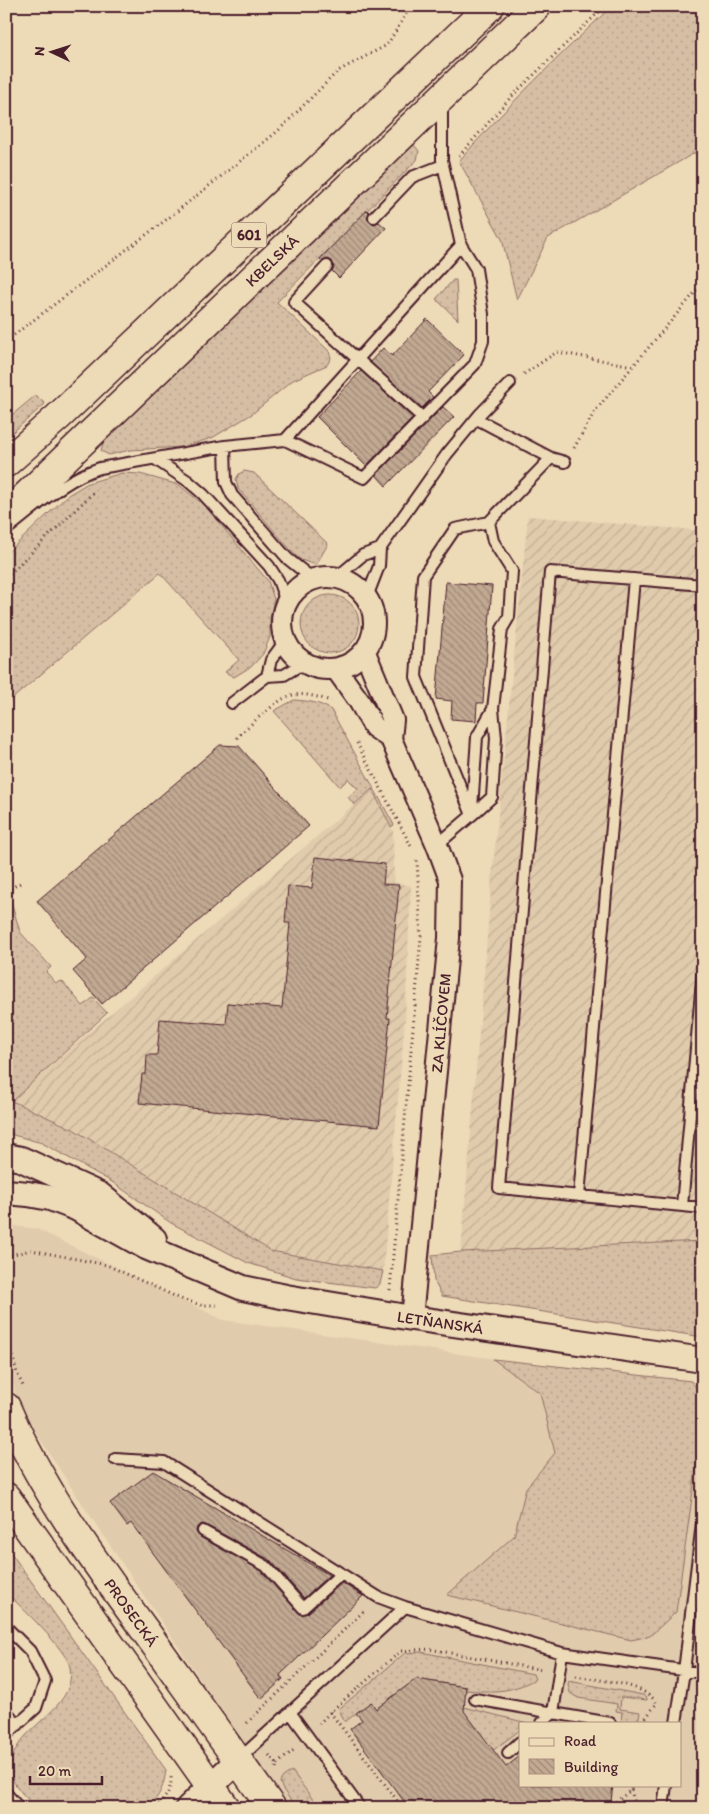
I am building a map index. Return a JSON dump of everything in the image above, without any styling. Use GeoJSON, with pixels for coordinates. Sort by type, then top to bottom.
{"type":"FeatureCollection","features":[{"type":"Feature","properties":{"kind":"main road","name":"601"},"geometry":{"type":"LineString","coordinates":[[6,463],[58,417],[490,6]]}},
{"type":"Feature","properties":{"kind":"main road","name":"KBELSKÁ"},"geometry":{"type":"LineString","coordinates":[[6,515],[537,6]]}},
{"type":"Feature","properties":{"kind":"main road","name":"PROSECKÁ"},"geometry":{"type":"LineString","coordinates":[[6,1407],[52,1496],[90,1557],[272,1808]]}},
{"type":"Feature","properties":{"kind":"main road"},"geometry":{"type":"LineString","coordinates":[[6,1497],[218,1797]]}},
{"type":"Feature","properties":{"kind":"street"},"geometry":{"type":"LineString","coordinates":[[324,576],[336,577],[348,581],[359,588],[367,597],[373,611],[374,626],[372,640],[356,660],[336,669],[325,670],[304,663],[292,654],[285,641],[282,615],[286,602],[302,584],[324,576]]}},
{"type":"Feature","properties":{"kind":"street","name":"ZA KLÍČOVEM"},"geometry":{"type":"LineString","coordinates":[[364,652],[393,720],[391,739],[437,845],[450,880],[449,938],[412,1318]]}},
{"type":"Feature","properties":{"kind":"street","name":"ZA KLÍČOVEM"},"geometry":{"type":"LineString","coordinates":[[336,669],[360,701],[374,727],[391,739]]}},
{"type":"Feature","properties":{"kind":"street","name":"LETŇANSKÁ"},"geometry":{"type":"LineString","coordinates":[[6,1156],[21,1159],[100,1195],[182,1262]]}},
{"type":"Feature","properties":{"kind":"street","name":"LETŇANSKÁ"},"geometry":{"type":"LineString","coordinates":[[6,1192],[50,1198],[76,1208],[146,1247],[243,1288],[412,1318],[703,1360]]}},
{"type":"Feature","properties":{"kind":"street"},"geometry":{"type":"LineString","coordinates":[[188,1808],[218,1797],[238,1760]]}},
{"type":"Feature","properties":{"kind":"lane"},"geometry":{"type":"LineString","coordinates":[[6,530],[70,481],[87,472],[100,468],[225,446],[285,440],[364,478],[476,364],[483,341],[483,314],[476,269],[461,245],[443,165],[442,98]]}},
{"type":"Feature","properties":{"kind":"lane"},"geometry":{"type":"LineString","coordinates":[[374,217],[412,177],[443,165]]}},
{"type":"Feature","properties":{"kind":"lane"},"geometry":{"type":"LineString","coordinates":[[285,440],[461,245]]}},
{"type":"Feature","properties":{"kind":"lane"},"geometry":{"type":"LineString","coordinates":[[328,266],[294,302],[423,418]]}},
{"type":"Feature","properties":{"kind":"lane"},"geometry":{"type":"LineString","coordinates":[[367,597],[379,566],[380,549],[447,454],[476,419],[510,383]]}},
{"type":"Feature","properties":{"kind":"lane"},"geometry":{"type":"LineString","coordinates":[[476,419],[551,458],[565,462]]}},
{"type":"Feature","properties":{"kind":"lane"},"geometry":{"type":"LineString","coordinates":[[225,446],[226,482],[232,495],[288,560],[312,579]]}},
{"type":"Feature","properties":{"kind":"lane"},"geometry":{"type":"LineString","coordinates":[[472,815],[416,677],[423,576],[455,529],[489,522],[551,458]]}},
{"type":"Feature","properties":{"kind":"lane"},"geometry":{"type":"LineString","coordinates":[[155,459],[188,481],[203,494],[269,566],[278,580],[286,602]]}},
{"type":"Feature","properties":{"kind":"lane"},"geometry":{"type":"LineString","coordinates":[[437,845],[492,796],[496,738],[493,709],[502,629],[509,617],[512,571],[494,541],[489,522]]}},
{"type":"Feature","properties":{"kind":"lane"},"geometry":{"type":"LineString","coordinates":[[336,577],[363,555],[380,549]]}},
{"type":"Feature","properties":{"kind":"lane"},"geometry":{"type":"LineString","coordinates":[[703,585],[550,572],[499,1188],[703,1208]]}},
{"type":"Feature","properties":{"kind":"lane"},"geometry":{"type":"LineString","coordinates":[[579,1196],[634,579]]}},
{"type":"Feature","properties":{"kind":"lane"},"geometry":{"type":"LineString","coordinates":[[267,676],[271,660],[285,641]]}},
{"type":"Feature","properties":{"kind":"lane"},"geometry":{"type":"LineString","coordinates":[[232,702],[267,676],[284,675],[304,663]]}},
{"type":"Feature","properties":{"kind":"lane"},"geometry":{"type":"LineString","coordinates":[[472,815],[477,737],[493,709]]}},
{"type":"Feature","properties":{"kind":"lane"},"geometry":{"type":"LineString","coordinates":[[682,1206],[703,969]]}},
{"type":"Feature","properties":{"kind":"lane"},"geometry":{"type":"LineString","coordinates":[[115,1459],[164,1462],[378,1597],[405,1607],[562,1654],[703,1673]]}},
{"type":"Feature","properties":{"kind":"lane"},"geometry":{"type":"LineString","coordinates":[[676,1722],[703,1515]]}},
{"type":"Feature","properties":{"kind":"lane"},"geometry":{"type":"LineString","coordinates":[[203,1531],[266,1566],[303,1608],[341,1574]]}},
{"type":"Feature","properties":{"kind":"lane"},"geometry":{"type":"LineString","coordinates":[[238,1760],[405,1607]]}},
{"type":"Feature","properties":{"kind":"lane"},"geometry":{"type":"LineString","coordinates":[[6,1627],[30,1651],[45,1681],[36,1708],[6,1735]]}},
{"type":"Feature","properties":{"kind":"lane"},"geometry":{"type":"LineString","coordinates":[[543,1722],[553,1713],[562,1654]]}},
{"type":"Feature","properties":{"kind":"lane"},"geometry":{"type":"LineString","coordinates":[[475,1699],[604,1722]]}},
{"type":"Feature","properties":{"kind":"lane"},"geometry":{"type":"LineString","coordinates":[[6,1711],[18,1725]]}},
{"type":"Feature","properties":{"kind":"lane"},"geometry":{"type":"LineString","coordinates":[[290,1712],[360,1808]]}},
{"type":"Feature","properties":{"kind":"lane"},"geometry":{"type":"LineString","coordinates":[[508,1753],[519,1743]]}},
{"type":"Feature","properties":{"kind":"lane"},"geometry":{"type":"LineString","coordinates":[[663,1808],[666,1786]]}},
{"type":"Feature","properties":{"kind":"lane"},"geometry":{"type":"LineString","coordinates":[[6,1793],[19,1808]]}},
{"type":"Feature","properties":{"kind":"path"},"geometry":{"type":"LineString","coordinates":[[6,341],[171,216],[278,131],[338,71],[387,46],[411,6]]}},
{"type":"Feature","properties":{"kind":"path"},"geometry":{"type":"LineString","coordinates":[[565,462],[595,411],[703,283]]}},
{"type":"Feature","properties":{"kind":"path"},"geometry":{"type":"LineString","coordinates":[[510,383],[557,352],[633,366]]}},
{"type":"Feature","properties":{"kind":"path"},"geometry":{"type":"LineString","coordinates":[[237,738],[249,725],[287,697],[299,694],[318,696],[332,702],[336,706]]}},
{"type":"Feature","properties":{"kind":"path"},"geometry":{"type":"LineString","coordinates":[[354,737],[413,850]]}},
{"type":"Feature","properties":{"kind":"path"},"geometry":{"type":"LineString","coordinates":[[390,1292],[421,937],[417,859]]}},
{"type":"Feature","properties":{"kind":"path"},"geometry":{"type":"LineString","coordinates":[[6,891],[22,882]]}},
{"type":"Feature","properties":{"kind":"path"},"geometry":{"type":"LineString","coordinates":[[6,1256],[30,1250],[107,1265],[187,1301],[200,1305],[228,1305]]}},
{"type":"Feature","properties":{"kind":"path"},"geometry":{"type":"LineString","coordinates":[[247,1723],[378,1597]]}},
{"type":"Feature","properties":{"kind":"path"},"geometry":{"type":"LineString","coordinates":[[277,1764],[308,1737],[330,1712],[401,1651],[429,1649],[640,1689],[653,1697],[657,1703],[643,1722]]}},
{"type":"Feature","properties":{"kind":"path"},"geometry":{"type":"LineString","coordinates":[[330,1712],[403,1808]]}},
{"type":"Feature","properties":{"kind":"path"},"geometry":{"type":"LineString","coordinates":[[632,1786],[631,1790],[636,1808]]}},
{"type":"Feature","properties":{"kind":"path"},"geometry":{"type":"LineString","coordinates":[[608,1808],[631,1790]]}},
{"type":"Feature","properties":{"kind":"path"},"geometry":{"type":"LineString","coordinates":[[155,1808],[166,1798]]}},
{"type":"Feature","properties":{"kind":"shaded area"},"geometry":{"type":"Polygon","coordinates":[[[612,6],[703,6],[703,148],[548,238],[517,300],[502,239],[459,161],[534,82],[612,6]]]}},
{"type":"Feature","properties":{"kind":"shaded area"},"geometry":{"type":"Polygon","coordinates":[[[414,145],[419,151],[417,160],[277,302],[329,351],[331,358],[327,365],[293,380],[252,414],[212,438],[182,447],[130,450],[109,455],[101,451],[103,443],[414,145]]]}},
{"type":"Feature","properties":{"kind":"shaded area"},"geometry":{"type":"Polygon","coordinates":[[[453,280],[456,280],[458,320],[436,299],[453,280]]]}},
{"type":"Feature","properties":{"kind":"shaded area"},"geometry":{"type":"Polygon","coordinates":[[[36,395],[45,404],[6,438],[6,420],[36,395]]]}},
{"type":"Feature","properties":{"kind":"shaded area"},"geometry":{"type":"Polygon","coordinates":[[[244,471],[254,473],[328,544],[316,565],[301,560],[295,555],[238,489],[236,479],[244,471]]]}},
{"type":"Feature","properties":{"kind":"shaded area"},"geometry":{"type":"Polygon","coordinates":[[[122,473],[140,474],[179,485],[204,505],[268,581],[274,599],[270,618],[270,637],[263,654],[252,666],[234,677],[225,672],[239,660],[160,573],[6,704],[6,554],[68,495],[88,483],[122,473]]]}},
{"type":"Feature","properties":{"kind":"shaded area"},"geometry":{"type":"Polygon","coordinates":[[[528,516],[703,531],[703,1247],[461,1252],[492,877],[528,516]]]}},
{"type":"Feature","properties":{"kind":"shaded area"},"geometry":{"type":"Polygon","coordinates":[[[330,595],[341,597],[354,608],[359,624],[357,635],[346,648],[330,653],[319,651],[306,640],[301,624],[303,613],[314,600],[330,595]]]}},
{"type":"Feature","properties":{"kind":"shaded area"},"geometry":{"type":"Polygon","coordinates":[[[294,700],[313,702],[331,710],[394,825],[391,827],[372,789],[354,805],[348,797],[358,789],[348,779],[340,787],[274,711],[294,700]]]}},
{"type":"Feature","properties":{"kind":"shaded area"},"geometry":{"type":"Polygon","coordinates":[[[372,789],[393,831],[394,882],[411,886],[405,1019],[383,1271],[271,1251],[73,1129],[11,1100],[372,789]]]}},
{"type":"Feature","properties":{"kind":"shaded area"},"geometry":{"type":"Polygon","coordinates":[[[6,884],[20,932],[51,967],[46,972],[56,983],[62,981],[83,1006],[93,998],[107,1013],[12,1101],[73,1129],[271,1251],[383,1271],[380,1284],[375,1288],[296,1278],[248,1263],[171,1223],[112,1182],[42,1143],[6,1133],[6,884]]]}},
{"type":"Feature","properties":{"kind":"shaded area"},"geometry":{"type":"Polygon","coordinates":[[[6,1225],[37,1229],[223,1320],[703,1389],[703,1808],[288,1808],[79,1499],[18,1405],[6,1354],[6,1225]]]}},
{"type":"Feature","properties":{"kind":"shaded area"},"geometry":{"type":"Polygon","coordinates":[[[703,1241],[703,1337],[442,1296],[434,1281],[432,1255],[703,1241]]]}},
{"type":"Feature","properties":{"kind":"shaded area"},"geometry":{"type":"Polygon","coordinates":[[[493,1359],[691,1381],[702,1395],[703,1419],[676,1612],[650,1636],[631,1640],[447,1595],[514,1536],[526,1488],[555,1453],[540,1393],[493,1359]]]}},
{"type":"Feature","properties":{"kind":"shaded area"},"geometry":{"type":"Polygon","coordinates":[[[6,1546],[166,1770],[161,1790],[148,1808],[36,1808],[14,1782],[11,1761],[17,1747],[27,1734],[63,1698],[70,1684],[70,1667],[67,1659],[52,1639],[6,1592],[6,1546]]]}},
{"type":"Feature","properties":{"kind":"shaded area"},"geometry":{"type":"Polygon","coordinates":[[[421,1652],[533,1674],[535,1679],[518,1687],[484,1691],[465,1690],[465,1687],[416,1679],[376,1709],[370,1703],[344,1721],[339,1709],[405,1653],[421,1652]]]}},
{"type":"Feature","properties":{"kind":"shaded area"},"geometry":{"type":"Polygon","coordinates":[[[569,1681],[643,1695],[647,1700],[621,1697],[620,1709],[640,1712],[638,1722],[621,1722],[622,1712],[616,1711],[617,1704],[578,1698],[570,1693],[569,1681]]]}},
{"type":"Feature","properties":{"kind":"shaded area"},"geometry":{"type":"Polygon","coordinates":[[[464,1707],[523,1722],[519,1722],[519,1731],[492,1751],[462,1709],[464,1707]]]}},
{"type":"Feature","properties":{"kind":"shaded area"},"geometry":{"type":"Polygon","coordinates":[[[292,1771],[319,1808],[296,1808],[280,1782],[283,1777],[292,1771]]]}},
{"type":"Feature","properties":{"kind":"building"},"geometry":{"type":"Polygon","coordinates":[[[367,210],[369,212],[367,218],[370,222],[375,224],[379,222],[386,228],[339,278],[332,271],[334,267],[332,261],[328,259],[322,261],[320,259],[367,210]]]}},
{"type":"Feature","properties":{"kind":"building"},"geometry":{"type":"Polygon","coordinates":[[[427,319],[464,355],[428,392],[433,397],[422,408],[370,362],[383,348],[392,356],[427,319]]]}},
{"type":"Feature","properties":{"kind":"building"},"geometry":{"type":"Polygon","coordinates":[[[361,371],[413,418],[366,466],[317,417],[361,371]]]}},
{"type":"Feature","properties":{"kind":"building"},"geometry":{"type":"Polygon","coordinates":[[[443,407],[454,417],[386,486],[376,475],[443,407]]]}},
{"type":"Feature","properties":{"kind":"building"},"geometry":{"type":"Polygon","coordinates":[[[446,582],[492,586],[483,703],[477,703],[476,721],[451,719],[452,701],[436,699],[446,582]]]}},
{"type":"Feature","properties":{"kind":"building"},"geometry":{"type":"Polygon","coordinates":[[[220,745],[239,746],[309,826],[102,1004],[73,971],[87,959],[37,901],[220,745]]]}},
{"type":"Feature","properties":{"kind":"building"},"geometry":{"type":"Polygon","coordinates":[[[315,857],[385,864],[383,884],[399,885],[387,1018],[390,1018],[379,1126],[139,1103],[142,1074],[146,1074],[147,1055],[157,1055],[160,1019],[226,1024],[228,1003],[282,1008],[290,923],[285,923],[288,886],[312,888],[315,857]]]}},
{"type":"Feature","properties":{"kind":"building"},"geometry":{"type":"Polygon","coordinates":[[[153,1471],[329,1575],[304,1598],[270,1560],[206,1525],[202,1524],[197,1527],[196,1532],[200,1537],[262,1571],[300,1614],[308,1613],[342,1583],[363,1596],[280,1675],[283,1679],[261,1699],[131,1523],[127,1526],[110,1503],[153,1471]]]}},
{"type":"Feature","properties":{"kind":"building"},"geometry":{"type":"Polygon","coordinates":[[[416,1679],[466,1687],[464,1711],[506,1767],[519,1757],[519,1786],[613,1786],[611,1801],[602,1808],[409,1808],[350,1729],[362,1720],[356,1713],[371,1702],[376,1709],[416,1679]]]}}]}
